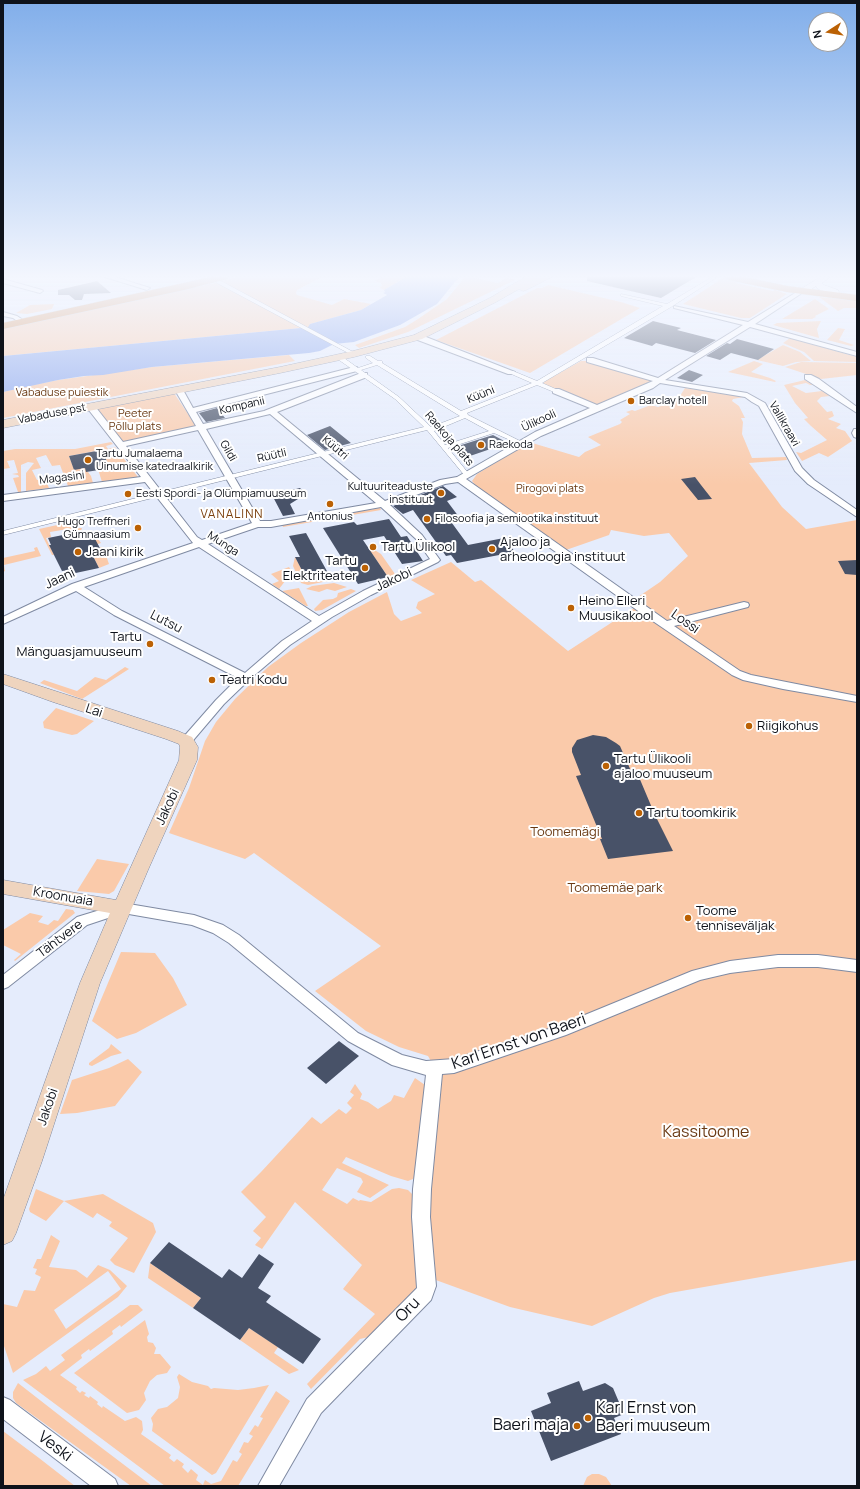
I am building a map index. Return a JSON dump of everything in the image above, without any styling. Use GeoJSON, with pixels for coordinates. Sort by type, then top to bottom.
{"type":"FeatureCollection","features":[{"type":"Feature","properties":{"kind":"main road","name":"Vabaduse pst"},"geometry":{"type":"LineString","coordinates":[[3,424],[179,390],[341,351],[354,354],[382,346]]}},
{"type":"Feature","properties":{"kind":"main road","name":"Lai"},"geometry":{"type":"LineString","coordinates":[[3,679],[186,742]]}},
{"type":"Feature","properties":{"kind":"main road","name":"Jakobi"},"geometry":{"type":"LineString","coordinates":[[3,1233],[30,1161],[90,983],[138,870],[188,760],[189,747],[186,742]]}},
{"type":"Feature","properties":{"kind":"main road","name":"Kroonuaia"},"geometry":{"type":"LineString","coordinates":[[3,887],[123,908]]}},
{"type":"Feature","properties":{"kind":"street","name":"Raekoja plats"},"geometry":{"type":"LineString","coordinates":[[334,346],[341,351],[341,359],[397,398],[429,429],[464,477]]}},
{"type":"Feature","properties":{"kind":"street"},"geometry":{"type":"LineString","coordinates":[[443,346],[512,372],[597,408]]}},
{"type":"Feature","properties":{"kind":"street","name":"Küüni"},"geometry":{"type":"LineString","coordinates":[[429,429],[537,383],[597,346]]}},
{"type":"Feature","properties":{"kind":"street","name":"Ülikooli"},"geometry":{"type":"LineString","coordinates":[[199,542],[257,524],[271,524],[383,504],[443,482],[464,477],[521,443],[660,381],[714,346]]}},
{"type":"Feature","properties":{"kind":"street"},"geometry":{"type":"LineString","coordinates":[[830,346],[857,354]]}},
{"type":"Feature","properties":{"kind":"street","name":"Raekoja plats"},"geometry":{"type":"LineString","coordinates":[[368,357],[494,431],[521,443]]}},
{"type":"Feature","properties":{"kind":"street","name":"Vallikraavi"},"geometry":{"type":"LineString","coordinates":[[579,357],[660,381],[686,387],[747,395],[762,405],[798,469],[818,487],[857,514]]}},
{"type":"Feature","properties":{"kind":"street"},"geometry":{"type":"LineString","coordinates":[[191,411],[379,363]]}},
{"type":"Feature","properties":{"kind":"street","name":"Kompanii"},"geometry":{"type":"LineString","coordinates":[[121,445],[271,411],[364,375]]}},
{"type":"Feature","properties":{"kind":"street"},"geometry":{"type":"LineString","coordinates":[[808,377],[816,381],[857,412]]}},
{"type":"Feature","properties":{"kind":"street","name":"Gildi"},"geometry":{"type":"LineString","coordinates":[[179,390],[228,477],[257,524]]}},
{"type":"Feature","properties":{"kind":"street","name":"Munga"},"geometry":{"type":"LineString","coordinates":[[91,407],[194,539],[319,621]]}},
{"type":"Feature","properties":{"kind":"street","name":"Küütri"},"geometry":{"type":"LineString","coordinates":[[271,411],[383,504]]}},
{"type":"Feature","properties":{"kind":"street","name":"Rüütli"},"geometry":{"type":"LineString","coordinates":[[3,532],[429,429]]}},
{"type":"Feature","properties":{"kind":"street"},"geometry":{"type":"LineString","coordinates":[[444,448],[494,431]]}},
{"type":"Feature","properties":{"kind":"street","name":"Lossi"},"geometry":{"type":"LineString","coordinates":[[464,477],[666,625],[742,676],[808,691],[857,699]]}},
{"type":"Feature","properties":{"kind":"street","name":"Magasini"},"geometry":{"type":"LineString","coordinates":[[3,498],[148,479]]}},
{"type":"Feature","properties":{"kind":"street","name":"Jakobi"},"geometry":{"type":"LineString","coordinates":[[186,742],[220,702],[246,677],[286,643],[319,621],[367,593],[431,563],[434,560],[419,537],[383,504]]}},
{"type":"Feature","properties":{"kind":"street","name":"Jaani"},"geometry":{"type":"LineString","coordinates":[[3,621],[76,586],[199,542]]}},
{"type":"Feature","properties":{"kind":"street","name":"Lutsu"},"geometry":{"type":"LineString","coordinates":[[76,586],[118,613],[233,672],[246,677]]}},
{"type":"Feature","properties":{"kind":"street"},"geometry":{"type":"LineString","coordinates":[[666,625],[744,605]]}},
{"type":"Feature","properties":{"kind":"street","name":"Karl Ernst von Baeri"},"geometry":{"type":"LineString","coordinates":[[123,908],[194,920],[218,929],[234,939],[352,1037],[398,1060],[426,1068],[454,1066],[561,1031],[697,975],[730,967],[778,961],[818,961],[857,966]]}},
{"type":"Feature","properties":{"kind":"street","name":"Tähtvere"},"geometry":{"type":"LineString","coordinates":[[3,983],[82,921],[123,908]]}},
{"type":"Feature","properties":{"kind":"street","name":"Oru"},"geometry":{"type":"LineString","coordinates":[[268,1486],[314,1406],[424,1294],[427,1286],[421,1217],[422,1189],[435,1068]]}},
{"type":"Feature","properties":{"kind":"street","name":"Veski"},"geometry":{"type":"LineString","coordinates":[[3,1407],[108,1486]]}},
{"type":"Feature","properties":{"kind":"green space"},"geometry":{"type":"Polygon","coordinates":[[[3,346],[103,346],[3,356],[3,346]]]}},
{"type":"Feature","properties":{"kind":"green space"},"geometry":{"type":"Polygon","coordinates":[[[454,346],[575,346],[530,373],[454,346]]]}},
{"type":"Feature","properties":{"kind":"green space"},"geometry":{"type":"Polygon","coordinates":[[[780,346],[787,346],[800,352],[811,361],[796,362],[783,366],[757,360],[780,346]]]}},
{"type":"Feature","properties":{"kind":"green space"},"geometry":{"type":"Polygon","coordinates":[[[791,346],[820,346],[857,357],[857,362],[814,361],[804,352],[791,346]]]}},
{"type":"Feature","properties":{"kind":"green space","name":"Vabaduse puiestik"},"geometry":{"type":"Polygon","coordinates":[[[289,355],[295,361],[3,418],[3,392],[28,386],[58,380],[152,367],[289,355]]]}},
{"type":"Feature","properties":{"kind":"green space"},"geometry":{"type":"Polygon","coordinates":[[[581,361],[587,361],[634,373],[654,382],[595,406],[542,385],[545,381],[581,361]]]}},
{"type":"Feature","properties":{"kind":"green space"},"geometry":{"type":"Polygon","coordinates":[[[754,361],[763,364],[751,372],[776,381],[728,372],[754,361]]]}},
{"type":"Feature","properties":{"kind":"green space"},"geometry":{"type":"Polygon","coordinates":[[[801,362],[857,363],[857,375],[821,379],[785,367],[801,362]]]}},
{"type":"Feature","properties":{"kind":"green space"},"geometry":{"type":"Polygon","coordinates":[[[805,380],[813,385],[806,383],[792,386],[806,393],[822,391],[830,396],[821,397],[817,401],[827,412],[832,411],[834,416],[828,419],[841,424],[836,428],[845,431],[852,441],[828,457],[819,453],[802,461],[796,452],[801,453],[827,440],[804,419],[808,418],[795,403],[784,385],[805,380]]]}},
{"type":"Feature","properties":{"kind":"green space","name":"Toomemäe park"},"geometry":{"type":"Polygon","coordinates":[[[685,388],[744,397],[733,399],[732,401],[739,406],[745,418],[741,418],[743,422],[742,434],[752,458],[786,457],[787,460],[749,463],[782,507],[806,529],[857,520],[857,1260],[670,1293],[654,1298],[592,1326],[510,1307],[433,1279],[428,1228],[435,1068],[428,1056],[399,1047],[366,1031],[315,991],[381,946],[254,853],[245,859],[169,833],[189,788],[205,741],[216,722],[235,699],[268,667],[301,643],[349,612],[387,592],[394,614],[401,621],[422,613],[416,608],[418,602],[435,594],[411,580],[451,562],[475,582],[481,580],[568,651],[643,602],[638,597],[660,582],[688,556],[669,533],[644,536],[611,530],[609,535],[566,550],[477,487],[472,481],[477,474],[529,442],[579,457],[585,452],[601,445],[588,437],[620,424],[622,422],[620,420],[630,414],[626,412],[632,410],[635,411],[651,405],[658,407],[674,401],[680,396],[685,388]]]}},
{"type":"Feature","properties":{"kind":"green space","name":"Peeter Põllu plats"},"geometry":{"type":"Polygon","coordinates":[[[174,393],[196,426],[124,443],[97,409],[174,393]]]}},
{"type":"Feature","properties":{"kind":"green space"},"geometry":{"type":"Polygon","coordinates":[[[111,442],[113,444],[106,446],[108,449],[115,447],[138,477],[102,482],[97,466],[101,450],[69,456],[74,469],[85,468],[91,476],[93,483],[68,486],[60,465],[52,466],[46,455],[36,458],[41,468],[32,470],[37,480],[45,479],[49,488],[26,491],[26,473],[34,463],[28,462],[21,465],[21,492],[18,492],[13,478],[19,477],[18,475],[12,474],[18,473],[14,460],[7,461],[10,468],[3,469],[3,451],[15,449],[75,449],[111,442]]]}},
{"type":"Feature","properties":{"kind":"green space"},"geometry":{"type":"Polygon","coordinates":[[[380,508],[381,510],[283,527],[282,525],[380,508]]]}},
{"type":"Feature","properties":{"kind":"green space"},"geometry":{"type":"Polygon","coordinates":[[[80,520],[77,528],[82,528],[81,531],[93,532],[101,543],[98,544],[76,539],[68,529],[50,532],[51,537],[46,538],[54,555],[52,555],[39,529],[80,520]]]}},
{"type":"Feature","properties":{"kind":"green space"},"geometry":{"type":"Polygon","coordinates":[[[37,547],[41,556],[4,565],[5,571],[3,572],[3,558],[35,551],[34,548],[37,547]]]}},
{"type":"Feature","properties":{"kind":"green space"},"geometry":{"type":"Polygon","coordinates":[[[100,547],[103,547],[109,564],[99,568],[92,554],[100,552],[100,547]]]}},
{"type":"Feature","properties":{"kind":"green space"},"geometry":{"type":"Polygon","coordinates":[[[364,549],[373,549],[381,554],[395,574],[388,577],[373,555],[364,549]]]}},
{"type":"Feature","properties":{"kind":"green space"},"geometry":{"type":"Polygon","coordinates":[[[295,557],[308,582],[338,577],[338,579],[308,585],[301,583],[293,566],[295,557]]]}},
{"type":"Feature","properties":{"kind":"green space"},"geometry":{"type":"Polygon","coordinates":[[[289,567],[292,572],[279,589],[272,584],[279,581],[271,574],[289,567]]]}},
{"type":"Feature","properties":{"kind":"green space"},"geometry":{"type":"Polygon","coordinates":[[[334,583],[347,587],[335,591],[327,589],[319,592],[306,589],[312,586],[334,583]]]}},
{"type":"Feature","properties":{"kind":"green space"},"geometry":{"type":"Polygon","coordinates":[[[299,588],[308,606],[282,591],[299,588]]]}},
{"type":"Feature","properties":{"kind":"green space"},"geometry":{"type":"Polygon","coordinates":[[[351,589],[356,591],[322,610],[315,611],[314,609],[323,600],[333,599],[337,597],[338,593],[351,589]]]}},
{"type":"Feature","properties":{"kind":"green space"},"geometry":{"type":"Polygon","coordinates":[[[125,667],[129,669],[82,699],[40,683],[44,680],[77,691],[95,677],[106,680],[125,667]]]}},
{"type":"Feature","properties":{"kind":"green space"},"geometry":{"type":"Polygon","coordinates":[[[56,708],[94,721],[77,734],[72,735],[44,728],[43,722],[56,708]]]}},
{"type":"Feature","properties":{"kind":"green space"},"geometry":{"type":"Polygon","coordinates":[[[97,859],[129,864],[114,891],[109,894],[77,891],[97,859]]]}},
{"type":"Feature","properties":{"kind":"green space"},"geometry":{"type":"Polygon","coordinates":[[[66,909],[73,910],[75,913],[15,961],[14,960],[21,954],[3,945],[3,930],[30,913],[43,916],[38,922],[48,925],[54,920],[58,921],[66,909]]]}},
{"type":"Feature","properties":{"kind":"green space"},"geometry":{"type":"Polygon","coordinates":[[[121,952],[155,953],[173,978],[187,1005],[136,1033],[117,1039],[92,1021],[121,952]]]}},
{"type":"Feature","properties":{"kind":"green space"},"geometry":{"type":"Polygon","coordinates":[[[111,1044],[122,1053],[111,1056],[92,1066],[89,1065],[89,1063],[109,1048],[111,1044]]]}},
{"type":"Feature","properties":{"kind":"green space"},"geometry":{"type":"Polygon","coordinates":[[[128,1059],[142,1072],[115,1106],[77,1113],[60,1114],[72,1080],[109,1068],[128,1059]]]}},
{"type":"Feature","properties":{"kind":"green space"},"geometry":{"type":"Polygon","coordinates":[[[415,1078],[425,1085],[415,1176],[413,1179],[408,1181],[391,1176],[346,1157],[342,1163],[389,1185],[370,1198],[357,1192],[363,1182],[361,1178],[337,1168],[322,1190],[347,1204],[353,1198],[359,1201],[371,1202],[392,1189],[399,1188],[408,1190],[412,1194],[414,1198],[418,1280],[417,1289],[400,1311],[397,1308],[394,1311],[377,1335],[360,1339],[311,1389],[307,1384],[375,1314],[343,1289],[362,1265],[295,1202],[262,1249],[255,1245],[261,1238],[253,1231],[266,1217],[241,1192],[312,1117],[321,1124],[339,1109],[346,1114],[352,1108],[347,1103],[354,1095],[350,1092],[355,1084],[362,1094],[360,1099],[368,1102],[378,1109],[391,1101],[394,1095],[404,1098],[415,1078]]]}},
{"type":"Feature","properties":{"kind":"green space"},"geometry":{"type":"Polygon","coordinates":[[[36,1189],[64,1201],[46,1221],[30,1212],[29,1209],[36,1189]]]}},
{"type":"Feature","properties":{"kind":"green space"},"geometry":{"type":"Polygon","coordinates":[[[103,1194],[153,1223],[156,1232],[134,1273],[115,1265],[110,1260],[128,1238],[109,1226],[112,1222],[97,1213],[93,1218],[64,1201],[103,1194]]]}},
{"type":"Feature","properties":{"kind":"green space"},"geometry":{"type":"Polygon","coordinates":[[[51,1235],[60,1241],[49,1267],[76,1270],[87,1278],[98,1265],[110,1270],[127,1286],[118,1297],[13,1373],[3,1343],[3,1304],[17,1307],[24,1290],[35,1291],[41,1277],[35,1274],[37,1269],[33,1268],[37,1259],[41,1259],[51,1235]],[[108,1271],[54,1310],[66,1329],[121,1289],[108,1271]]]}},
{"type":"Feature","properties":{"kind":"green space"},"geometry":{"type":"Polygon","coordinates":[[[150,1263],[201,1298],[193,1308],[148,1278],[150,1263]]]}},
{"type":"Feature","properties":{"kind":"green space"},"geometry":{"type":"Polygon","coordinates":[[[130,1305],[138,1305],[143,1310],[121,1327],[120,1325],[112,1331],[113,1334],[90,1351],[89,1349],[81,1355],[82,1358],[60,1375],[77,1387],[76,1389],[80,1393],[82,1391],[86,1393],[84,1395],[89,1398],[90,1396],[98,1402],[97,1404],[102,1408],[103,1406],[125,1421],[136,1417],[142,1421],[143,1430],[141,1434],[171,1455],[169,1458],[174,1462],[177,1459],[184,1464],[182,1467],[188,1473],[191,1469],[198,1475],[196,1480],[203,1485],[205,1480],[211,1484],[221,1481],[233,1460],[237,1462],[242,1454],[239,1452],[244,1442],[248,1443],[253,1436],[249,1434],[255,1425],[258,1427],[263,1418],[260,1417],[276,1391],[290,1401],[238,1486],[165,1486],[23,1380],[36,1374],[46,1366],[50,1371],[65,1360],[61,1355],[130,1305]]]}},
{"type":"Feature","properties":{"kind":"green space"},"geometry":{"type":"Polygon","coordinates":[[[145,1320],[149,1334],[147,1337],[148,1342],[153,1343],[156,1348],[154,1354],[160,1354],[171,1367],[167,1373],[157,1375],[150,1381],[144,1393],[146,1400],[139,1410],[127,1413],[74,1373],[145,1320]]]}},
{"type":"Feature","properties":{"kind":"green space"},"geometry":{"type":"Polygon","coordinates":[[[249,1328],[278,1347],[274,1353],[299,1370],[289,1374],[240,1340],[249,1328]]]}},
{"type":"Feature","properties":{"kind":"green space"},"geometry":{"type":"Polygon","coordinates":[[[179,1374],[192,1382],[208,1386],[211,1389],[238,1390],[269,1385],[216,1473],[212,1475],[152,1431],[153,1424],[151,1418],[158,1409],[167,1407],[178,1398],[180,1387],[177,1377],[179,1374]]]}},
{"type":"Feature","properties":{"kind":"green space"},"geometry":{"type":"Polygon","coordinates":[[[18,1383],[152,1486],[131,1486],[16,1403],[13,1398],[13,1392],[18,1383]]]}},
{"type":"Feature","properties":{"kind":"green space"},"geometry":{"type":"Polygon","coordinates":[[[3,1431],[39,1458],[75,1486],[3,1486],[3,1431]]]}},
{"type":"Feature","properties":{"kind":"green space"},"geometry":{"type":"Polygon","coordinates":[[[592,1474],[599,1474],[606,1477],[612,1486],[583,1486],[587,1477],[592,1474]]]}},
{"type":"Feature","properties":{"kind":"water"},"geometry":{"type":"Polygon","coordinates":[[[104,346],[329,346],[320,351],[309,353],[152,367],[103,375],[84,376],[3,392],[3,356],[104,346]]]}},
{"type":"Feature","properties":{"kind":"building"},"geometry":{"type":"Polygon","coordinates":[[[670,346],[706,346],[695,353],[670,346]]]}},
{"type":"Feature","properties":{"kind":"building"},"geometry":{"type":"Polygon","coordinates":[[[721,346],[765,346],[774,349],[758,360],[731,353],[720,360],[706,356],[721,346]]]}},
{"type":"Feature","properties":{"kind":"building"},"geometry":{"type":"Polygon","coordinates":[[[689,370],[703,375],[692,382],[677,378],[689,370]]]}},
{"type":"Feature","properties":{"kind":"building"},"geometry":{"type":"Polygon","coordinates":[[[217,408],[225,418],[206,422],[199,413],[217,408]]]}},
{"type":"Feature","properties":{"kind":"building"},"geometry":{"type":"Polygon","coordinates":[[[330,426],[351,443],[325,450],[307,435],[330,426]]]}},
{"type":"Feature","properties":{"kind":"building","name":"Raekoda"},"geometry":{"type":"Polygon","coordinates":[[[493,435],[508,443],[470,456],[455,447],[493,435]]]}},
{"type":"Feature","properties":{"kind":"building","name":"Tartu Jumalaema Uinumise katedraalkirik"},"geometry":{"type":"Polygon","coordinates":[[[102,450],[108,464],[97,466],[99,470],[86,472],[85,468],[74,470],[69,456],[102,450]]]}},
{"type":"Feature","properties":{"kind":"building"},"geometry":{"type":"Polygon","coordinates":[[[695,477],[712,499],[698,500],[681,479],[695,477]]]}},
{"type":"Feature","properties":{"kind":"building"},"geometry":{"type":"Polygon","coordinates":[[[443,486],[457,497],[447,501],[459,517],[449,519],[468,545],[504,538],[515,552],[457,563],[451,555],[446,556],[413,510],[403,514],[393,506],[443,486]]]}},
{"type":"Feature","properties":{"kind":"building"},"geometry":{"type":"Polygon","coordinates":[[[300,488],[306,494],[290,504],[295,514],[283,516],[272,495],[300,488]]]}},
{"type":"Feature","properties":{"kind":"building"},"geometry":{"type":"Polygon","coordinates":[[[389,519],[401,537],[407,536],[423,561],[402,564],[384,536],[363,540],[388,577],[358,584],[323,528],[354,522],[357,525],[389,519]]]}},
{"type":"Feature","properties":{"kind":"building","name":"Jaani kirik"},"geometry":{"type":"Polygon","coordinates":[[[73,533],[78,538],[93,535],[102,552],[92,554],[99,568],[71,574],[69,570],[62,571],[49,545],[51,545],[48,538],[73,533]]]}},
{"type":"Feature","properties":{"kind":"building"},"geometry":{"type":"Polygon","coordinates":[[[306,533],[331,578],[308,582],[295,557],[300,557],[289,536],[306,533]]]}},
{"type":"Feature","properties":{"kind":"building"},"geometry":{"type":"Polygon","coordinates":[[[857,560],[857,575],[845,574],[838,561],[857,560]]]}},
{"type":"Feature","properties":{"kind":"building","name":"Tartu toomkirik"},"geometry":{"type":"Polygon","coordinates":[[[593,735],[606,737],[620,746],[631,771],[636,770],[655,815],[673,851],[608,859],[600,839],[602,839],[576,776],[581,775],[572,752],[572,748],[577,740],[593,735]]]}},
{"type":"Feature","properties":{"kind":"building"},"geometry":{"type":"Polygon","coordinates":[[[339,1041],[359,1056],[326,1084],[307,1068],[339,1041]]]}},
{"type":"Feature","properties":{"kind":"building"},"geometry":{"type":"Polygon","coordinates":[[[169,1242],[222,1278],[229,1269],[242,1278],[259,1254],[274,1264],[258,1288],[271,1296],[266,1302],[321,1339],[303,1364],[249,1328],[240,1340],[193,1308],[201,1298],[150,1263],[169,1242]]]}},
{"type":"Feature","properties":{"kind":"building","name":"Baeri maja"},"geometry":{"type":"Polygon","coordinates":[[[579,1381],[583,1391],[605,1383],[613,1388],[624,1414],[614,1418],[621,1434],[551,1461],[531,1411],[551,1403],[547,1393],[579,1381]]]}},
{"type":"Feature","properties":{"kind":"place","name":"Barclay hotell"},"geometry":{"type":"Point","coordinates":[631,401]}},
{"type":"Feature","properties":{"kind":"place","name":"Raekoda"},"geometry":{"type":"Point","coordinates":[481,445]}},
{"type":"Feature","properties":{"kind":"place","name":"Tartu Jumalaema Uinumise katedraalkirik"},"geometry":{"type":"Point","coordinates":[88,460]}},
{"type":"Feature","properties":{"kind":"place","name":"Kultuuriteaduste instituut"},"geometry":{"type":"Point","coordinates":[441,493]}},
{"type":"Feature","properties":{"kind":"place","name":"Eesti Spordi- ja Olümpiamuuseum"},"geometry":{"type":"Point","coordinates":[128,494]}},
{"type":"Feature","properties":{"kind":"place","name":"Antonius"},"geometry":{"type":"Point","coordinates":[330,504]}},
{"type":"Feature","properties":{"kind":"place","name":"Filosoofia ja semiootika instituut"},"geometry":{"type":"Point","coordinates":[427,519]}},
{"type":"Feature","properties":{"kind":"place","name":"Hugo Treffneri Gümnaasium"},"geometry":{"type":"Point","coordinates":[138,528]}},
{"type":"Feature","properties":{"kind":"place","name":"Tartu Ülikool"},"geometry":{"type":"Point","coordinates":[373,547]}},
{"type":"Feature","properties":{"kind":"place","name":"Ajaloo ja arheoloogia instituut"},"geometry":{"type":"Point","coordinates":[492,549]}},
{"type":"Feature","properties":{"kind":"place","name":"Jaani kirik"},"geometry":{"type":"Point","coordinates":[78,552]}},
{"type":"Feature","properties":{"kind":"place","name":"Tartu Elektriteater"},"geometry":{"type":"Point","coordinates":[365,568]}},
{"type":"Feature","properties":{"kind":"place","name":"Heino Elleri Muusikakool"},"geometry":{"type":"Point","coordinates":[571,608]}},
{"type":"Feature","properties":{"kind":"place","name":"Tartu Mänguasjamuuseum"},"geometry":{"type":"Point","coordinates":[150,644]}},
{"type":"Feature","properties":{"kind":"place","name":"Teatri Kodu"},"geometry":{"type":"Point","coordinates":[212,680]}},
{"type":"Feature","properties":{"kind":"place","name":"Riigikohus"},"geometry":{"type":"Point","coordinates":[749,726]}},
{"type":"Feature","properties":{"kind":"place","name":"Tartu Ülikooli ajaloo muuseum"},"geometry":{"type":"Point","coordinates":[606,766]}},
{"type":"Feature","properties":{"kind":"place","name":"Tartu toomkirik"},"geometry":{"type":"Point","coordinates":[639,813]}},
{"type":"Feature","properties":{"kind":"place","name":"Toome tenniseväljak"},"geometry":{"type":"Point","coordinates":[688,918]}},
{"type":"Feature","properties":{"kind":"place","name":"Karl Ernst von Baeri muuseum"},"geometry":{"type":"Point","coordinates":[588,1418]}},
{"type":"Feature","properties":{"kind":"place","name":"Baeri maja"},"geometry":{"type":"Point","coordinates":[577,1426]}},
{"type":"Feature","properties":{"kind":"district","name":"VANALINN"},"geometry":{"type":"Point","coordinates":[232,515]}},
{"type":"Feature","properties":{"kind":"park label","name":"Pirogovi plats"},"geometry":{"type":"Point","coordinates":[550,489]}},
{"type":"Feature","properties":{"kind":"park label","name":"Toomemägi"},"geometry":{"type":"Point","coordinates":[565,832]}},
{"type":"Feature","properties":{"kind":"park label","name":"Kassitoome"},"geometry":{"type":"Point","coordinates":[706,1133]}}]}
